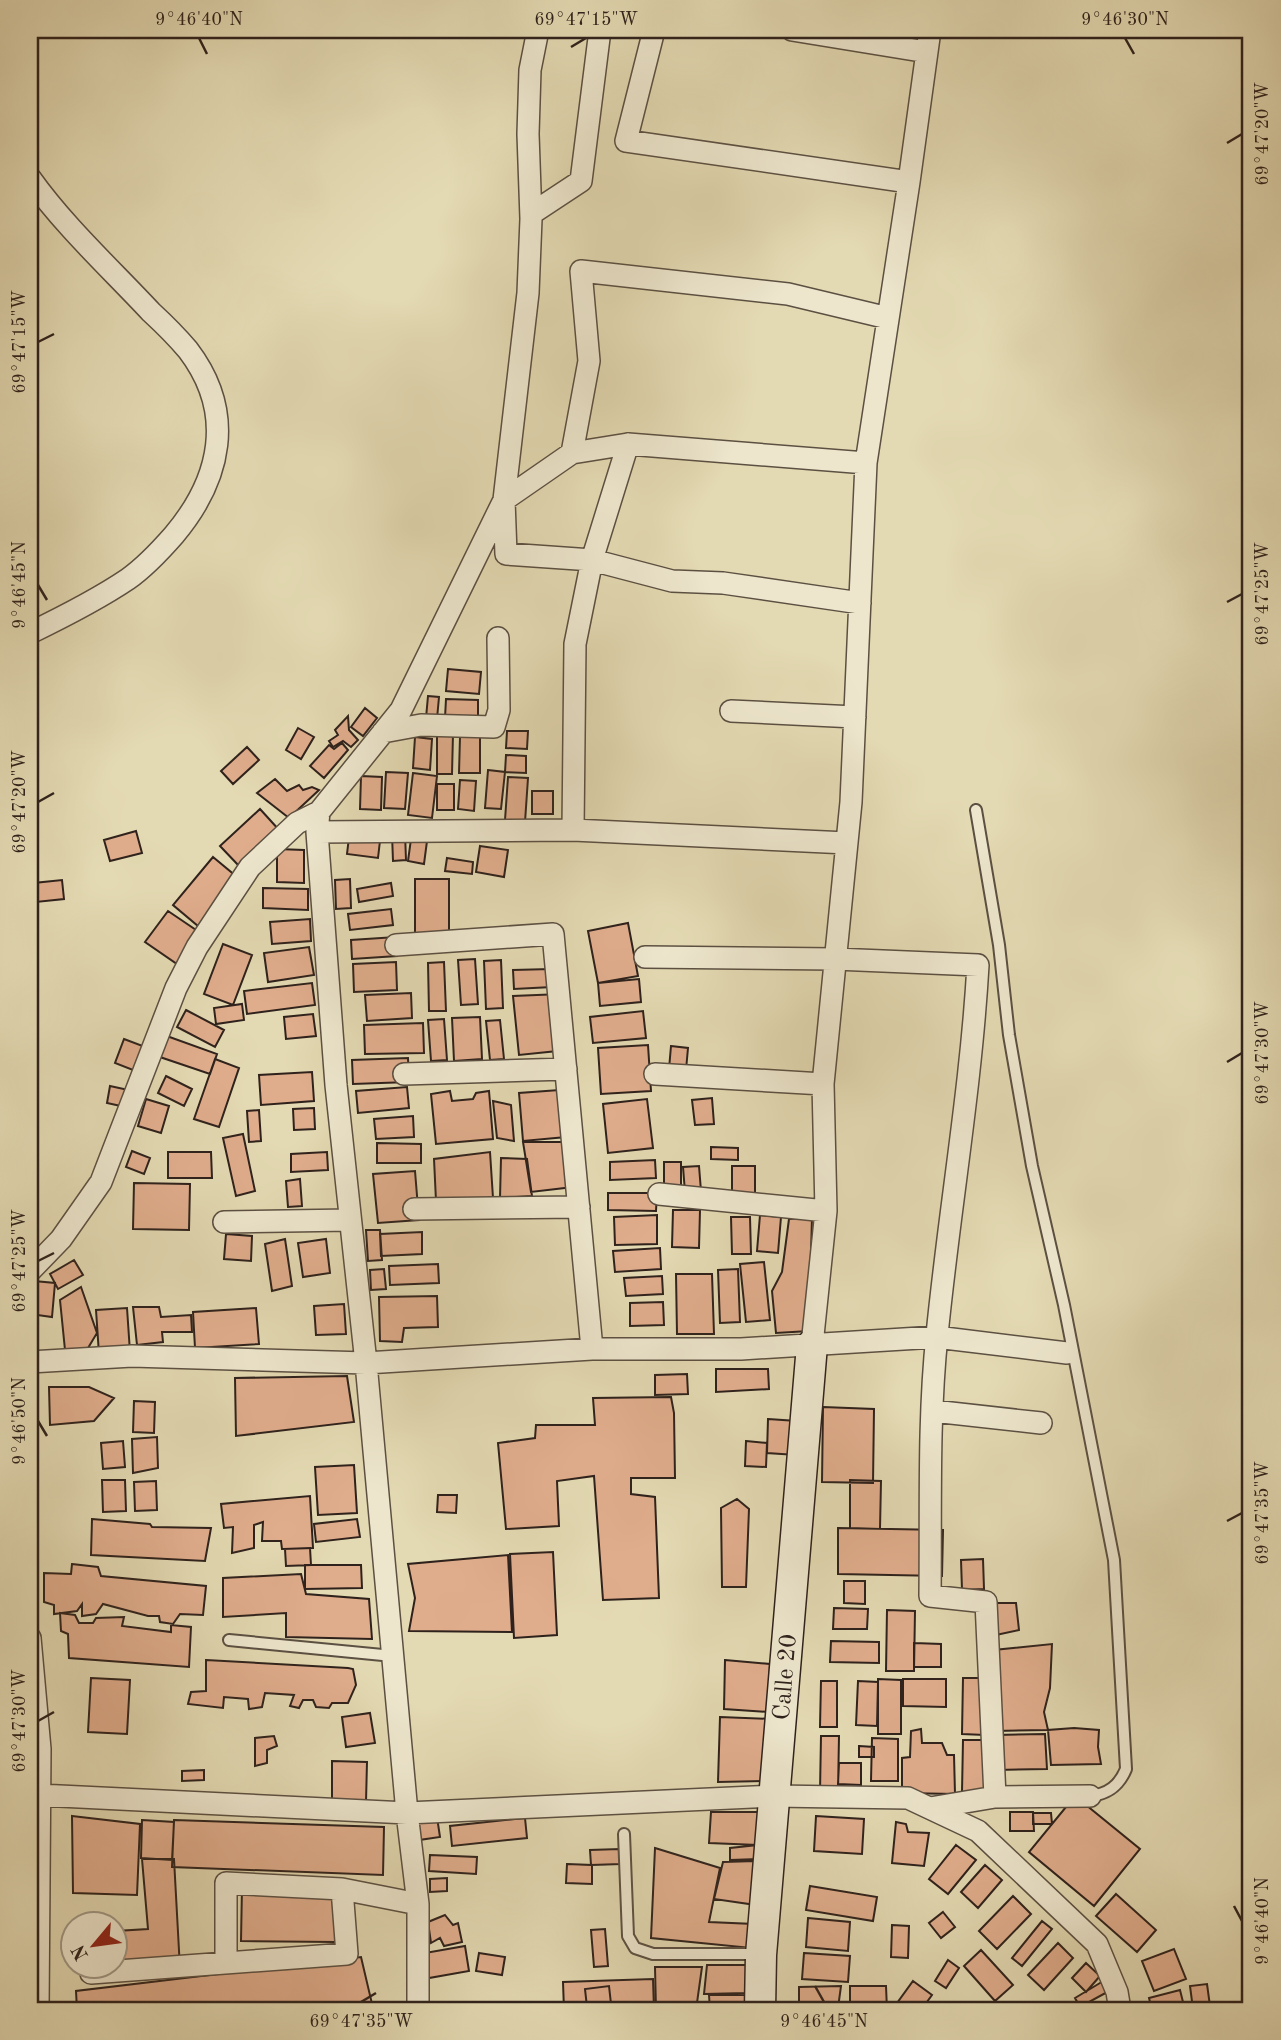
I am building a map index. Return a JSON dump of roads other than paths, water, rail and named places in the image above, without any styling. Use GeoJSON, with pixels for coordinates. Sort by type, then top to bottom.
{"type":"FeatureCollection","features":[{"type":"Feature","properties":{"kind":"main road","name":"Calle 20"},"geometry":{"type":"LineString","coordinates":[[761,2010],[761,1955],[812,1345]]}},
{"type":"Feature","properties":{"kind":"street"},"geometry":{"type":"LineString","coordinates":[[538,30],[530,70],[529,96],[531,214],[528,293],[504,500],[506,554],[525,553],[592,560],[672,582],[723,583],[860,603]]}},
{"type":"Feature","properties":{"kind":"street"},"geometry":{"type":"LineString","coordinates":[[531,214],[581,181],[600,30]]}},
{"type":"Feature","properties":{"kind":"street"},"geometry":{"type":"LineString","coordinates":[[654,30],[626,141],[909,182]]}},
{"type":"Feature","properties":{"kind":"street"},"geometry":{"type":"LineString","coordinates":[[792,30],[927,52]]}},
{"type":"Feature","properties":{"kind":"street"},"geometry":{"type":"LineString","coordinates":[[812,1345],[826,1211],[823,1084],[847,843],[866,463],[930,30]]}},
{"type":"Feature","properties":{"kind":"street"},"geometry":{"type":"LineString","coordinates":[[30,178],[61,217],[188,350],[209,391],[218,433],[213,469],[204,493],[167,544],[130,578],[82,607],[30,633]]}},
{"type":"Feature","properties":{"kind":"street"},"geometry":{"type":"LineString","coordinates":[[572,453],[589,361],[580,271],[788,295],[888,318]]}},
{"type":"Feature","properties":{"kind":"street"},"geometry":{"type":"LineString","coordinates":[[418,2010],[418,1904],[407,1813],[366,1363],[349,1220],[318,822],[401,710],[504,500],[572,453],[628,444],[866,463]]}},
{"type":"Feature","properties":{"kind":"street"},"geometry":{"type":"LineString","coordinates":[[573,830],[575,644],[592,560],[628,444]]}},
{"type":"Feature","properties":{"kind":"street"},"geometry":{"type":"LineString","coordinates":[[383,732],[421,725],[494,727],[499,710],[498,638]]}},
{"type":"Feature","properties":{"kind":"street"},"geometry":{"type":"LineString","coordinates":[[731,711],[855,717]]}},
{"type":"Feature","properties":{"kind":"street"},"geometry":{"type":"LineString","coordinates":[[30,1271],[61,1239],[101,1182],[176,988],[214,920],[250,867],[297,823],[573,830],[847,843]]}},
{"type":"Feature","properties":{"kind":"street"},"geometry":{"type":"LineString","coordinates":[[396,945],[553,934],[592,1349]]}},
{"type":"Feature","properties":{"kind":"street"},"geometry":{"type":"LineString","coordinates":[[645,957],[835,959],[978,965],[974,1038],[936,1337],[930,1596],[986,1602],[995,1797]]}},
{"type":"Feature","properties":{"kind":"street"},"geometry":{"type":"LineString","coordinates":[[404,1074],[566,1069]]}},
{"type":"Feature","properties":{"kind":"street"},"geometry":{"type":"LineString","coordinates":[[655,1074],[823,1084]]}},
{"type":"Feature","properties":{"kind":"street"},"geometry":{"type":"LineString","coordinates":[[659,1194],[826,1211]]}},
{"type":"Feature","properties":{"kind":"street"},"geometry":{"type":"LineString","coordinates":[[414,1209],[579,1207]]}},
{"type":"Feature","properties":{"kind":"street"},"geometry":{"type":"LineString","coordinates":[[224,1222],[349,1220]]}},
{"type":"Feature","properties":{"kind":"street"},"geometry":{"type":"LineString","coordinates":[[30,1362],[132,1356],[366,1363],[592,1349],[741,1349],[936,1337],[1067,1353]]}},
{"type":"Feature","properties":{"kind":"street"},"geometry":{"type":"LineString","coordinates":[[933,1411],[1041,1423]]}},
{"type":"Feature","properties":{"kind":"street"},"geometry":{"type":"LineString","coordinates":[[30,1638],[39,1795],[34,1918],[38,2010]]}},
{"type":"Feature","properties":{"kind":"street"},"geometry":{"type":"LineString","coordinates":[[39,1795],[407,1813],[774,1796],[908,1798],[978,1831],[1097,1944],[1120,2010]]}},
{"type":"Feature","properties":{"kind":"street"},"geometry":{"type":"LineString","coordinates":[[930,1808],[995,1797],[1090,1796]]}},
{"type":"Feature","properties":{"kind":"street"},"geometry":{"type":"LineString","coordinates":[[226,1963],[226,1883],[342,1889],[418,1904]]}},
{"type":"Feature","properties":{"kind":"street"},"geometry":{"type":"LineString","coordinates":[[130,1970],[347,1954],[342,1889]]}},
{"type":"Feature","properties":{"kind":"lane"},"geometry":{"type":"LineString","coordinates":[[976,810],[999,945],[1009,1035],[1032,1166],[1064,1306],[1114,1560],[1126,1769],[1114,1788],[1090,1796]]}},
{"type":"Feature","properties":{"kind":"lane"},"geometry":{"type":"LineString","coordinates":[[229,1640],[393,1656]]}},
{"type":"Feature","properties":{"kind":"lane"},"geometry":{"type":"LineString","coordinates":[[624,1834],[628,1936],[635,1948],[653,1954],[761,1955]]}}]}
